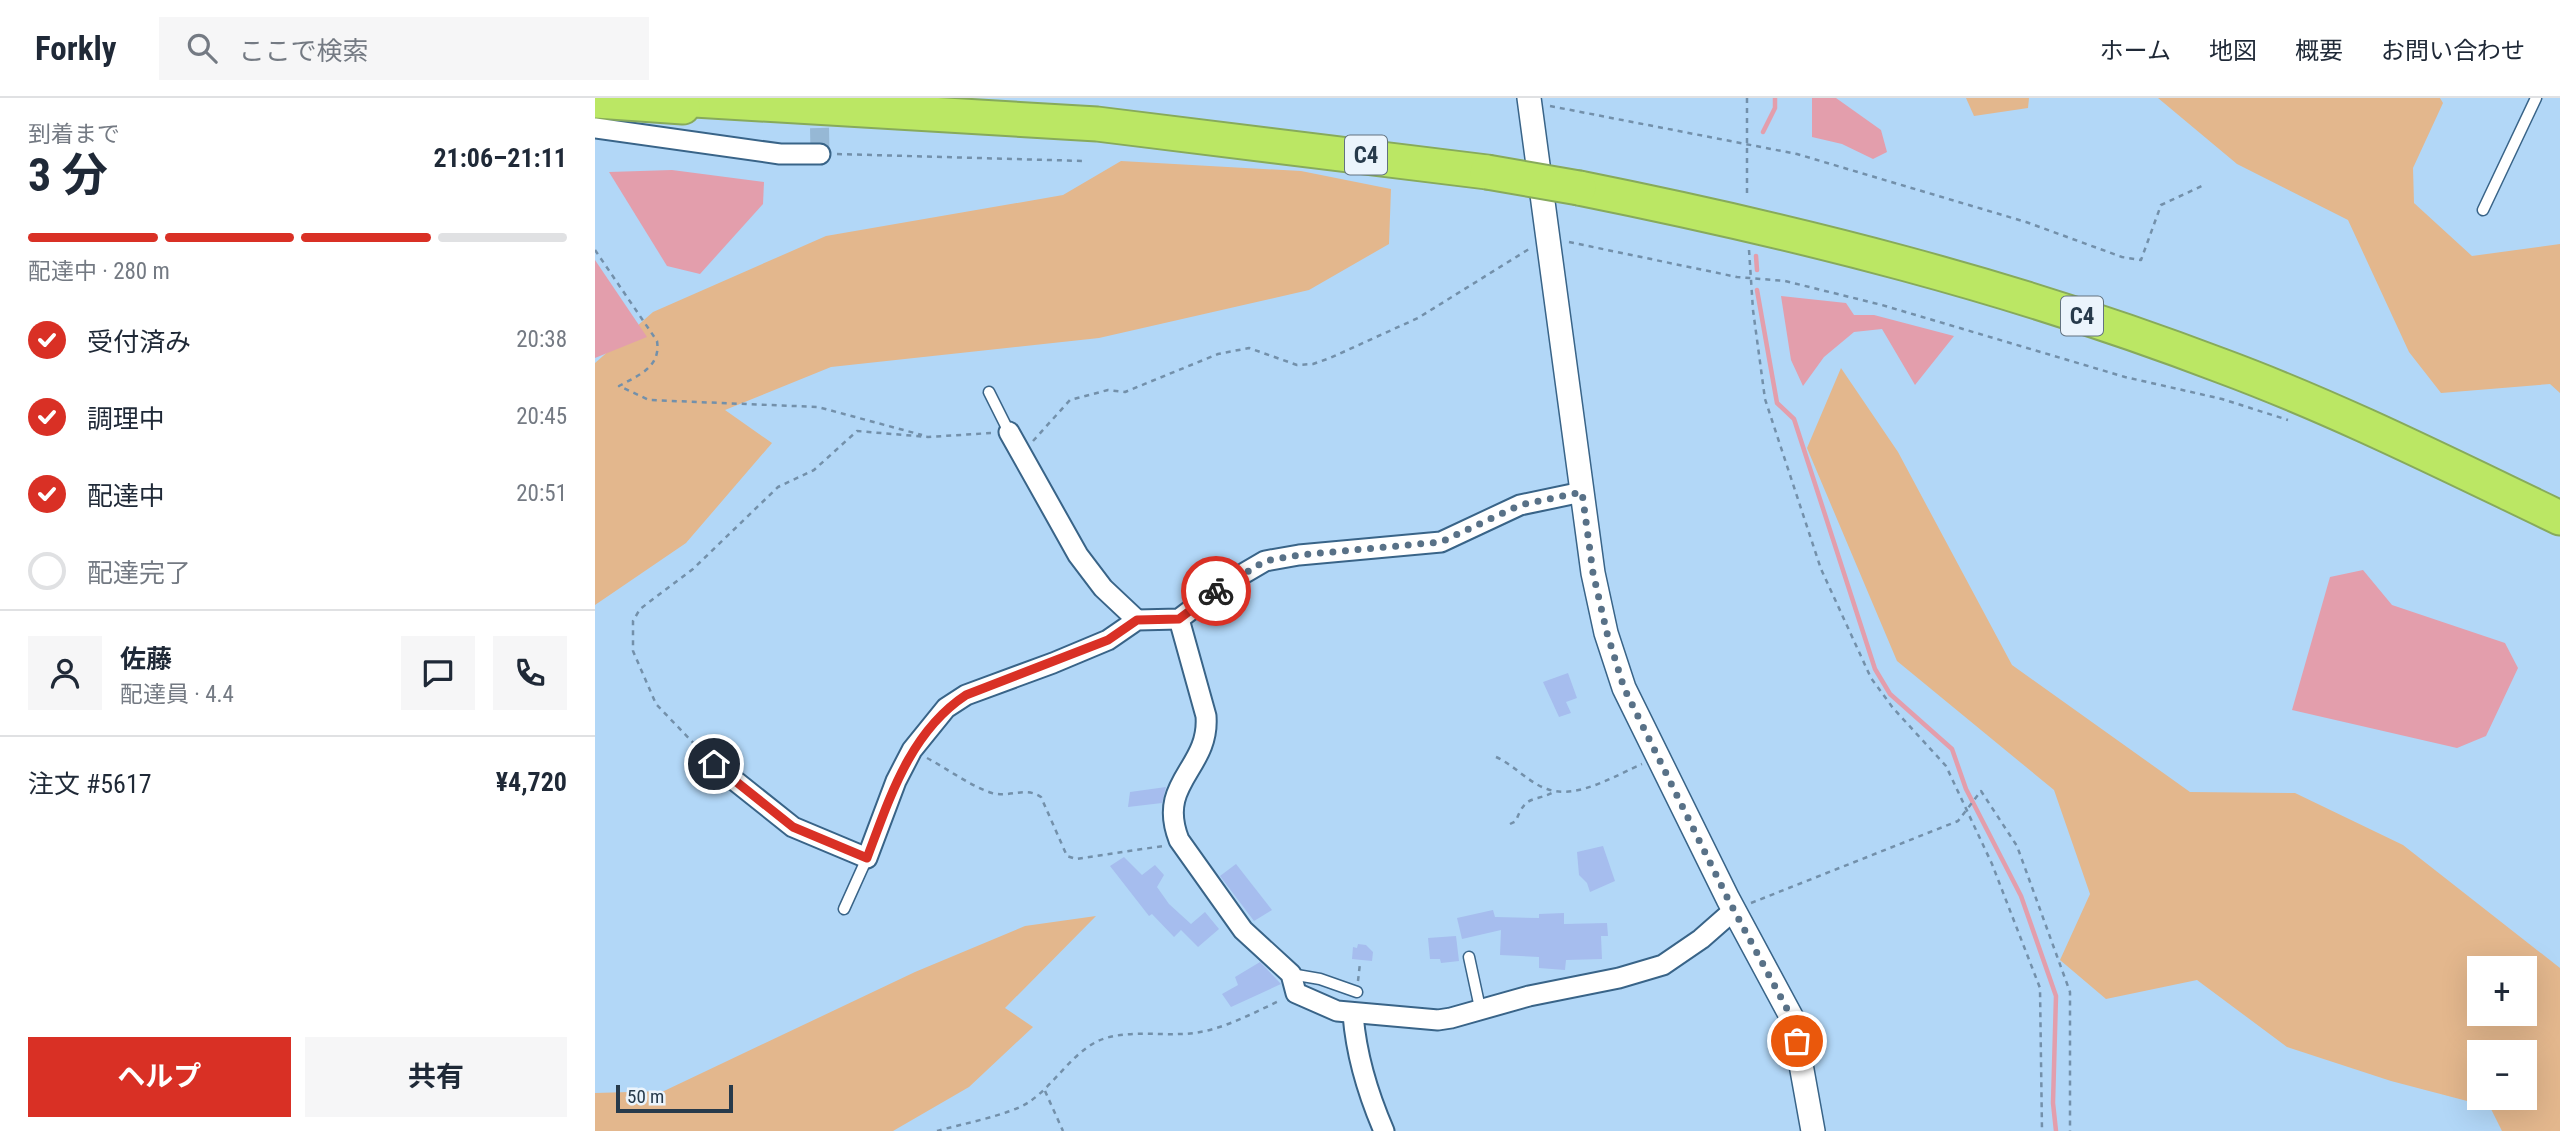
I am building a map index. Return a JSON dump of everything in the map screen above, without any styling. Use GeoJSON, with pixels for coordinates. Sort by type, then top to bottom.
{"type":"FeatureCollection","features":[{"type":"Feature","properties":{"kind":"highway"},"geometry":{"type":"LineString","coordinates":[[888,98],[996,109],[1097,124]]}},
{"type":"Feature","properties":{"kind":"highway","name":"C4"},"geometry":{"type":"LineString","coordinates":[[595,101],[1097,124],[1487,172],[1712,215],[1878,255],[2052,306],[2223,366],[2397,440],[2560,518]]}},
{"type":"Feature","properties":{"kind":"highway"},"geometry":{"type":"LineString","coordinates":[[595,107],[658,102]]}},
{"type":"Feature","properties":{"kind":"highway","name":"C4"},"geometry":{"type":"LineString","coordinates":[[658,102],[1244,140]]}},
{"type":"Feature","properties":{"kind":"street"},"geometry":{"type":"LineString","coordinates":[[1529,100],[1593,573],[1607,633],[1624,688],[1734,910],[1793,1020],[1813,1131]]}},
{"type":"Feature","properties":{"kind":"street"},"geometry":{"type":"LineString","coordinates":[[595,128],[780,154],[820,154]]}},
{"type":"Feature","properties":{"kind":"street"},"geometry":{"type":"LineString","coordinates":[[1009,432],[1078,555],[1103,588],[1137,620]]}},
{"type":"Feature","properties":{"kind":"street"},"geometry":{"type":"LineString","coordinates":[[714,764],[793,827],[867,858],[912,750],[946,708],[966,695],[1108,640],[1137,620],[1179,619],[1224,585],[1265,561],[1299,555],[1441,542],[1520,505],[1582,492]]}},
{"type":"Feature","properties":{"kind":"street"},"geometry":{"type":"LineString","coordinates":[[1179,619],[1206,716],[1207,732],[1197,760],[1175,791],[1174,827],[1179,840],[1243,930],[1291,974],[1296,993],[1337,1011],[1438,1020],[1480,1008],[1619,978],[1663,965],[1701,939],[1734,910]]}},
{"type":"Feature","properties":{"kind":"street"},"geometry":{"type":"LineString","coordinates":[[1353,1014],[1355,1038],[1373,1104],[1384,1131]]}},
{"type":"Feature","properties":{"kind":"lane"},"geometry":{"type":"LineString","coordinates":[[2483,210],[2536,98]]}},
{"type":"Feature","properties":{"kind":"lane"},"geometry":{"type":"LineString","coordinates":[[989,392],[1009,432]]}},
{"type":"Feature","properties":{"kind":"lane"},"geometry":{"type":"LineString","coordinates":[[844,909],[867,858]]}},
{"type":"Feature","properties":{"kind":"lane"},"geometry":{"type":"LineString","coordinates":[[1469,957],[1480,1008]]}},
{"type":"Feature","properties":{"kind":"lane"},"geometry":{"type":"LineString","coordinates":[[1291,974],[1357,992]]}},
{"type":"Feature","properties":{"kind":"path"},"geometry":{"type":"LineString","coordinates":[[1747,98],[1747,198]]}},
{"type":"Feature","properties":{"kind":"path"},"geometry":{"type":"LineString","coordinates":[[1529,100],[1797,154],[2026,222],[2122,257],[2141,260],[2161,205],[2204,185]]}},
{"type":"Feature","properties":{"kind":"path"},"geometry":{"type":"LineString","coordinates":[[820,154],[1084,161]]}},
{"type":"Feature","properties":{"kind":"path"},"geometry":{"type":"LineString","coordinates":[[1749,238],[1750,278],[1765,400],[1821,569],[1871,678],[1946,766],[1992,864],[2040,988],[2042,1131]]}},
{"type":"Feature","properties":{"kind":"path"},"geometry":{"type":"LineString","coordinates":[[1022,453],[1070,400],[1108,390],[1125,392],[1236,350],[1249,348],[1284,362],[1313,364],[1418,318],[1516,256],[1548,240],[1750,278],[1785,281],[1882,305],[2125,377],[2222,399],[2291,421]]}},
{"type":"Feature","properties":{"kind":"path"},"geometry":{"type":"LineString","coordinates":[[595,250],[657,341],[659,350],[654,363],[619,386],[631,394],[649,400],[818,407],[928,437]]}},
{"type":"Feature","properties":{"kind":"path"},"geometry":{"type":"LineString","coordinates":[[714,764],[656,704],[644,680],[633,651],[632,634],[633,621],[640,609],[693,569],[778,487],[814,470],[857,431],[928,437],[1009,432]]}},
{"type":"Feature","properties":{"kind":"path"},"geometry":{"type":"LineString","coordinates":[[912,750],[992,793],[1007,795],[1033,791],[1041,797],[1067,856],[1076,859],[1158,848],[1179,840]]}},
{"type":"Feature","properties":{"kind":"path"},"geometry":{"type":"LineString","coordinates":[[1496,757],[1545,789],[1556,791]]}},
{"type":"Feature","properties":{"kind":"path"},"geometry":{"type":"LineString","coordinates":[[1510,824],[1516,821],[1522,804],[1530,798],[1543,798],[1556,791],[1600,783],[1658,757]]}},
{"type":"Feature","properties":{"kind":"path"},"geometry":{"type":"LineString","coordinates":[[1734,910],[1958,821],[1981,791],[2017,846],[2070,992],[2070,1131]]}},
{"type":"Feature","properties":{"kind":"path"},"geometry":{"type":"LineString","coordinates":[[937,1131],[1025,1105],[1045,1091],[1093,1043],[1107,1037],[1155,1032],[1181,1034],[1204,1030],[1233,1022],[1296,993]]}},
{"type":"Feature","properties":{"kind":"path"},"geometry":{"type":"LineString","coordinates":[[1045,1091],[1063,1131]]}},
{"type":"Feature","properties":{"kind":"shaded area"},"geometry":{"type":"Polygon","coordinates":[[[1812,98],[1836,98],[1881,130],[1887,152],[1873,159],[1842,144],[1812,137],[1812,98]]]}},
{"type":"Feature","properties":{"kind":"shaded area"},"geometry":{"type":"Polygon","coordinates":[[[1966,98],[2029,98],[2028,108],[1974,116],[1966,98]]]}},
{"type":"Feature","properties":{"kind":"shaded area"},"geometry":{"type":"Polygon","coordinates":[[[2158,98],[2440,98],[2443,103],[2413,168],[2414,203],[2472,256],[2560,244],[2560,393],[2550,384],[2441,393],[2409,352],[2348,220],[2237,164],[2158,98]]]}},
{"type":"Feature","properties":{"kind":"shaded area"},"geometry":{"type":"Polygon","coordinates":[[[1121,161],[1301,171],[1391,189],[1389,244],[1309,290],[1099,338],[831,367],[725,410],[772,443],[686,543],[595,605],[595,363],[653,312],[826,236],[1063,195],[1121,161]]]}},
{"type":"Feature","properties":{"kind":"shaded area"},"geometry":{"type":"Polygon","coordinates":[[[672,170],[764,182],[763,204],[700,274],[667,266],[609,172],[672,170]]]}},
{"type":"Feature","properties":{"kind":"shaded area"},"geometry":{"type":"Polygon","coordinates":[[[595,260],[647,337],[595,358],[595,260]]]}},
{"type":"Feature","properties":{"kind":"shaded area"},"geometry":{"type":"Polygon","coordinates":[[[1781,296],[1846,303],[1854,315],[1874,315],[1954,336],[1915,385],[1882,329],[1854,332],[1824,357],[1803,386],[1791,360],[1781,296]]]}},
{"type":"Feature","properties":{"kind":"shaded area"},"geometry":{"type":"Polygon","coordinates":[[[1841,368],[1898,452],[2012,665],[2190,792],[2295,793],[2403,845],[2560,968],[2560,1131],[2502,1131],[2492,1110],[2537,1110],[2537,1040],[2467,1040],[2467,1101],[2391,1081],[2287,1047],[2197,980],[2106,999],[2060,960],[2090,894],[2054,790],[1897,661],[1807,448],[1841,368]]]}},
{"type":"Feature","properties":{"kind":"shaded area"},"geometry":{"type":"Polygon","coordinates":[[[2363,570],[2392,605],[2505,643],[2518,668],[2486,736],[2457,748],[2292,710],[2330,577],[2363,570]]]}},
{"type":"Feature","properties":{"kind":"shaded area"},"geometry":{"type":"Polygon","coordinates":[[[1096,916],[1005,1008],[1033,1027],[969,1087],[893,1131],[595,1131],[595,1093],[664,1091],[915,972],[1025,926],[1096,916]]]}},
{"type":"Feature","properties":{"kind":"building"},"geometry":{"type":"Polygon","coordinates":[[[1568,673],[1577,698],[1566,702],[1571,713],[1559,717],[1543,682],[1568,673]]]}},
{"type":"Feature","properties":{"kind":"building"},"geometry":{"type":"Polygon","coordinates":[[[1166,787],[1162,803],[1128,807],[1130,792],[1166,787]]]}},
{"type":"Feature","properties":{"kind":"building"},"geometry":{"type":"Polygon","coordinates":[[[1603,846],[1615,881],[1590,892],[1587,883],[1579,875],[1577,852],[1603,846]]]}},
{"type":"Feature","properties":{"kind":"building"},"geometry":{"type":"Polygon","coordinates":[[[1124,857],[1142,875],[1155,865],[1164,875],[1157,887],[1169,904],[1191,924],[1205,912],[1219,929],[1198,947],[1181,930],[1174,937],[1152,914],[1149,916],[1110,866],[1124,857]]]}},
{"type":"Feature","properties":{"kind":"building"},"geometry":{"type":"Polygon","coordinates":[[[1236,864],[1272,910],[1254,921],[1220,876],[1236,864]]]}},
{"type":"Feature","properties":{"kind":"building"},"geometry":{"type":"Polygon","coordinates":[[[1493,910],[1495,917],[1539,918],[1539,914],[1564,913],[1564,924],[1607,923],[1608,936],[1601,936],[1602,959],[1566,960],[1565,970],[1539,968],[1539,957],[1500,955],[1501,930],[1462,939],[1457,918],[1493,910]]]}},
{"type":"Feature","properties":{"kind":"building"},"geometry":{"type":"Polygon","coordinates":[[[1456,936],[1459,961],[1441,963],[1440,959],[1430,959],[1428,938],[1456,936]]]}},
{"type":"Feature","properties":{"kind":"building"},"geometry":{"type":"Polygon","coordinates":[[[1358,944],[1366,945],[1373,952],[1372,961],[1352,959],[1353,947],[1357,948],[1358,944]]]}},
{"type":"Feature","properties":{"kind":"building"},"geometry":{"type":"Polygon","coordinates":[[[1260,962],[1281,984],[1231,1007],[1222,994],[1238,985],[1235,977],[1260,962]]]}},
{"type":"Feature","properties":{"kind":"waterway"},"geometry":{"type":"LineString","coordinates":[[1763,132],[1775,108],[1775,98]]}},
{"type":"Feature","properties":{"kind":"waterway"},"geometry":{"type":"LineString","coordinates":[[1756,256],[1757,270]]}},
{"type":"Feature","properties":{"kind":"waterway"},"geometry":{"type":"LineString","coordinates":[[1757,290],[1777,403],[1794,419],[1875,669],[1890,694],[1952,749],[1966,789],[2021,896],[2056,996],[2053,1103],[2056,1131]]}},
{"type":"Feature","properties":{"kind":"tunnel"},"geometry":{"type":"LineString","coordinates":[[819,99],[820,154]]}},
{"type":"Feature","properties":{"kind":"way so far"},"geometry":{"type":"LineString","coordinates":[[1216,591],[1265,561],[1299,555],[1441,542],[1520,505],[1582,492],[1593,573],[1624,688],[1728,899],[1793,1020],[1797,1041]]}},
{"type":"Feature","properties":{"kind":"route"},"geometry":{"type":"LineString","coordinates":[[714,764],[793,827],[867,858],[886,805],[912,750],[946,708],[966,695],[1108,640],[1137,620],[1179,619],[1216,591]]}}]}
